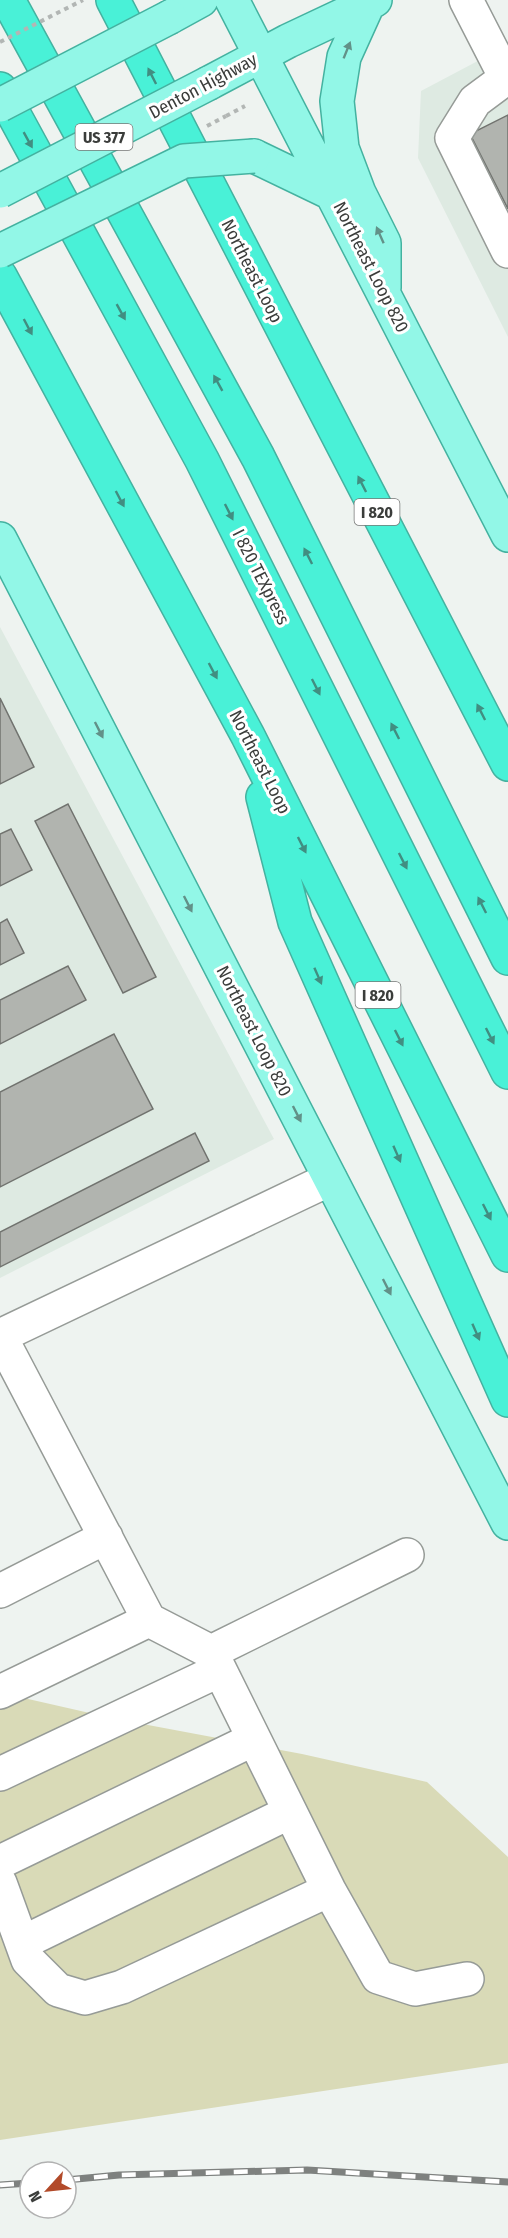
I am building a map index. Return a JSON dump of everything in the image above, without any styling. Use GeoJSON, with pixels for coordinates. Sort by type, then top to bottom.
{"type":"FeatureCollection","features":[{"type":"Feature","properties":{"kind":"highway"},"geometry":{"type":"LineString","coordinates":[[8,0],[258,457],[508,958]]}},
{"type":"Feature","properties":{"kind":"highway","name":"Northeast Loop"},"geometry":{"type":"LineString","coordinates":[[113,0],[508,764]]}},
{"type":"Feature","properties":{"kind":"highway","name":"I 820 TEXpress"},"geometry":{"type":"LineString","coordinates":[[0,89],[202,460],[508,1072]]}},
{"type":"Feature","properties":{"kind":"highway","name":"Northeast Loop"},"geometry":{"type":"LineString","coordinates":[[0,276],[248,736],[508,1255]]}},
{"type":"Feature","properties":{"kind":"highway"},"geometry":{"type":"LineString","coordinates":[[248,736],[295,922],[508,1400]]}},
{"type":"Feature","properties":{"kind":"main road"},"geometry":{"type":"LineString","coordinates":[[0,105],[201,0]]}},
{"type":"Feature","properties":{"kind":"main road","name":"Northeast Loop 820"},"geometry":{"type":"LineString","coordinates":[[232,0],[508,535]]}},
{"type":"Feature","properties":{"kind":"main road"},"geometry":{"type":"LineString","coordinates":[[372,2],[344,57],[337,101],[342,148],[359,193],[384,243],[384,293]]}},
{"type":"Feature","properties":{"kind":"main road","name":"Denton Highway"},"geometry":{"type":"LineString","coordinates":[[0,191],[261,55],[372,2]]}},
{"type":"Feature","properties":{"kind":"main road"},"geometry":{"type":"LineString","coordinates":[[0,251],[184,161],[254,156],[333,194]]}},
{"type":"Feature","properties":{"kind":"main road","name":"Northeast Loop 820"},"geometry":{"type":"LineString","coordinates":[[0,539],[508,1523]]}},
{"type":"Feature","properties":{"kind":"lane"},"geometry":{"type":"LineString","coordinates":[[466,0],[507,77],[475,101],[452,138],[508,250]]}},
{"type":"Feature","properties":{"kind":"lane"},"geometry":{"type":"LineString","coordinates":[[330,1179],[0,1336],[149,1620],[216,1661],[329,1890],[378,1977],[415,1989],[467,1979]]}},
{"type":"Feature","properties":{"kind":"lane"},"geometry":{"type":"LineString","coordinates":[[0,1591],[106,1537]]}},
{"type":"Feature","properties":{"kind":"lane"},"geometry":{"type":"LineString","coordinates":[[0,1774],[216,1661],[407,1555]]}},
{"type":"Feature","properties":{"kind":"lane"},"geometry":{"type":"LineString","coordinates":[[0,1692],[149,1620]]}},
{"type":"Feature","properties":{"kind":"lane"},"geometry":{"type":"LineString","coordinates":[[0,1862],[254,1739]]}},
{"type":"Feature","properties":{"kind":"lane"},"geometry":{"type":"LineString","coordinates":[[22,1943],[290,1812]]}},
{"type":"Feature","properties":{"kind":"lane"},"geometry":{"type":"LineString","coordinates":[[0,1883],[28,1960],[58,1990],[85,1998],[122,1987],[329,1890]]}},
{"type":"Feature","properties":{"kind":"path"},"geometry":{"type":"LineString","coordinates":[[0,42],[83,0]]}},
{"type":"Feature","properties":{"kind":"path"},"geometry":{"type":"LineString","coordinates":[[226,116],[245,106]]}},
{"type":"Feature","properties":{"kind":"shaded area"},"geometry":{"type":"Polygon","coordinates":[[[508,45],[508,337],[418,158],[421,91],[508,45]]]}},
{"type":"Feature","properties":{"kind":"shaded area"},"geometry":{"type":"Polygon","coordinates":[[[0,627],[274,1139],[0,1278],[0,627]]]}},
{"type":"Feature","properties":{"kind":"green space"},"geometry":{"type":"Polygon","coordinates":[[[0,1683],[15,1696],[116,1719],[302,1754],[427,1782],[508,1857],[508,2063],[0,2140],[0,1683]]]}},
{"type":"Feature","properties":{"kind":"building"},"geometry":{"type":"Polygon","coordinates":[[[508,115],[508,209],[470,134],[508,115]]]}},
{"type":"Feature","properties":{"kind":"building"},"geometry":{"type":"Polygon","coordinates":[[[0,698],[34,767],[0,784],[0,698]]]}},
{"type":"Feature","properties":{"kind":"building"},"geometry":{"type":"Polygon","coordinates":[[[68,804],[156,977],[123,993],[35,821],[68,804]]]}},
{"type":"Feature","properties":{"kind":"building"},"geometry":{"type":"Polygon","coordinates":[[[11,829],[32,870],[0,886],[0,834],[11,829]]]}},
{"type":"Feature","properties":{"kind":"building"},"geometry":{"type":"Polygon","coordinates":[[[7,919],[24,953],[0,965],[0,923],[7,919]]]}},
{"type":"Feature","properties":{"kind":"building"},"geometry":{"type":"Polygon","coordinates":[[[68,966],[86,1000],[0,1044],[0,1000],[68,966]]]}},
{"type":"Feature","properties":{"kind":"building"},"geometry":{"type":"Polygon","coordinates":[[[114,1034],[153,1109],[0,1187],[0,1092],[114,1034]]]}},
{"type":"Feature","properties":{"kind":"building"},"geometry":{"type":"Polygon","coordinates":[[[195,1133],[209,1161],[0,1267],[0,1232],[195,1133]]]}},
{"type":"Feature","properties":{"kind":"railway"},"geometry":{"type":"LineString","coordinates":[[78,2179],[119,2175],[307,2170],[508,2182]]}},
{"type":"Feature","properties":{"kind":"railway"},"geometry":{"type":"LineString","coordinates":[[0,2185],[18,2184]]}}]}
